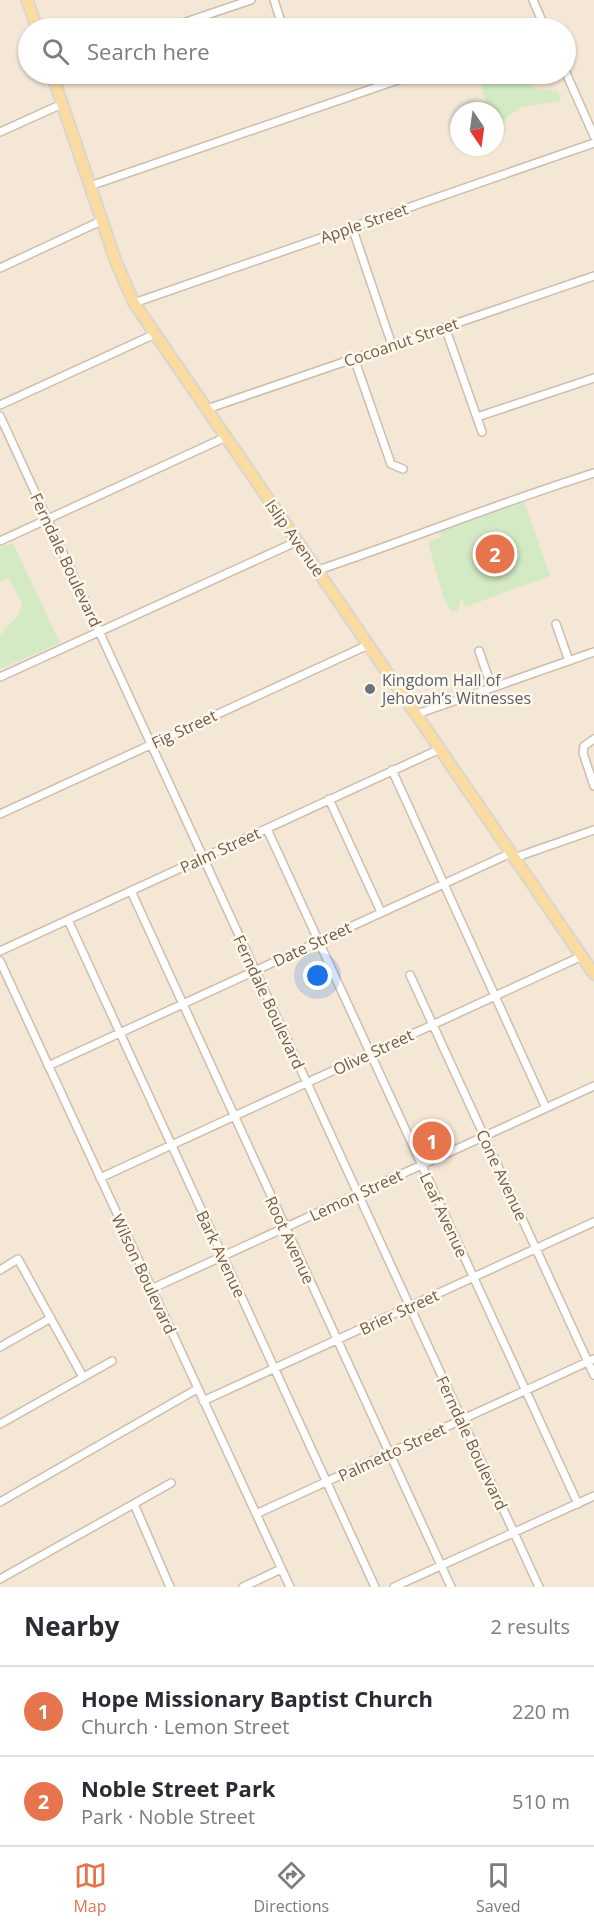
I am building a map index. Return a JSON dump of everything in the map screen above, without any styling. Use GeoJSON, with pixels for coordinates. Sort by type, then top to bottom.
{"type":"FeatureCollection","features":[{"type":"Feature","properties":{"kind":"main road"},"geometry":{"type":"LineString","coordinates":[[27,0],[33,18]]}},
{"type":"Feature","properties":{"kind":"main road","name":"Islip Avenue"},"geometry":{"type":"LineString","coordinates":[[55,84],[122,277],[134,303],[594,974]]}},
{"type":"Feature","properties":{"kind":"street"},"geometry":{"type":"LineString","coordinates":[[198,18],[251,0]]}},
{"type":"Feature","properties":{"kind":"street"},"geometry":{"type":"LineString","coordinates":[[274,0],[280,18]]}},
{"type":"Feature","properties":{"kind":"street"},"geometry":{"type":"LineString","coordinates":[[533,0],[541,18]]}},
{"type":"Feature","properties":{"kind":"street"},"geometry":{"type":"LineString","coordinates":[[90,186],[387,84]]}},
{"type":"Feature","properties":{"kind":"street"},"geometry":{"type":"LineString","coordinates":[[572,84],[592,124],[594,136]]}},
{"type":"Feature","properties":{"kind":"street"},"geometry":{"type":"LineString","coordinates":[[0,132],[62,104]]}},
{"type":"Feature","properties":{"kind":"street","name":"Apple Street"},"geometry":{"type":"LineString","coordinates":[[134,303],[594,143]]}},
{"type":"Feature","properties":{"kind":"street"},"geometry":{"type":"LineString","coordinates":[[0,268],[102,221]]}},
{"type":"Feature","properties":{"kind":"street"},"geometry":{"type":"LineString","coordinates":[[352,227],[392,345]]}},
{"type":"Feature","properties":{"kind":"street","name":"Cocoanut Street"},"geometry":{"type":"LineString","coordinates":[[207,409],[594,276]]}},
{"type":"Feature","properties":{"kind":"street"},"geometry":{"type":"LineString","coordinates":[[445,327],[482,432]]}},
{"type":"Feature","properties":{"kind":"street"},"geometry":{"type":"LineString","coordinates":[[0,405],[155,334]]}},
{"type":"Feature","properties":{"kind":"street"},"geometry":{"type":"LineString","coordinates":[[354,358],[391,464],[403,469]]}},
{"type":"Feature","properties":{"kind":"street"},"geometry":{"type":"LineString","coordinates":[[477,417],[594,378]]}},
{"type":"Feature","properties":{"kind":"street","name":"Ferndale Boulevard"},"geometry":{"type":"LineString","coordinates":[[0,416],[539,1587]]}},
{"type":"Feature","properties":{"kind":"street"},"geometry":{"type":"LineString","coordinates":[[0,541],[226,437]]}},
{"type":"Feature","properties":{"kind":"street"},"geometry":{"type":"LineString","coordinates":[[318,570],[444,527],[528,494],[594,473]]}},
{"type":"Feature","properties":{"kind":"street"},"geometry":{"type":"LineString","coordinates":[[0,677],[298,541]]}},
{"type":"Feature","properties":{"kind":"street"},"geometry":{"type":"LineString","coordinates":[[556,624],[569,661]]}},
{"type":"Feature","properties":{"kind":"street","name":"Fig Street"},"geometry":{"type":"LineString","coordinates":[[0,814],[368,645]]}},
{"type":"Feature","properties":{"kind":"street"},"geometry":{"type":"LineString","coordinates":[[479,651],[492,688]]}},
{"type":"Feature","properties":{"kind":"street"},"geometry":{"type":"LineString","coordinates":[[417,714],[594,652]]}},
{"type":"Feature","properties":{"kind":"street"},"geometry":{"type":"LineString","coordinates":[[594,739],[584,746],[583,753],[594,786]]}},
{"type":"Feature","properties":{"kind":"street","name":"Palm Street"},"geometry":{"type":"LineString","coordinates":[[0,951],[440,749]]}},
{"type":"Feature","properties":{"kind":"street"},"geometry":{"type":"LineString","coordinates":[[392,770],[546,1108]]}},
{"type":"Feature","properties":{"kind":"street"},"geometry":{"type":"LineString","coordinates":[[329,799],[381,912]]}},
{"type":"Feature","properties":{"kind":"street","name":"Leaf Avenue"},"geometry":{"type":"LineString","coordinates":[[267,829],[578,1504]]}},
{"type":"Feature","properties":{"kind":"street","name":"Date Street"},"geometry":{"type":"LineString","coordinates":[[48,1066],[443,884],[513,855],[594,830]]}},
{"type":"Feature","properties":{"kind":"street","name":"Root Avenue"},"geometry":{"type":"LineString","coordinates":[[131,891],[451,1587]]}},
{"type":"Feature","properties":{"kind":"street","name":"Bark Avenue"},"geometry":{"type":"LineString","coordinates":[[68,920],[375,1587]]}},
{"type":"Feature","properties":{"kind":"street","name":"Olive Street"},"geometry":{"type":"LineString","coordinates":[[100,1178],[582,956]]}},
{"type":"Feature","properties":{"kind":"street","name":"Wilson Boulevard"},"geometry":{"type":"LineString","coordinates":[[0,961],[290,1587]]}},
{"type":"Feature","properties":{"kind":"street","name":"Cone Avenue"},"geometry":{"type":"LineString","coordinates":[[410,975],[536,1249],[591,1361],[594,1375]]}},
{"type":"Feature","properties":{"kind":"street","name":"Lemon Street"},"geometry":{"type":"LineString","coordinates":[[151,1289],[594,1086]]}},
{"type":"Feature","properties":{"kind":"street","name":"Brier Street"},"geometry":{"type":"LineString","coordinates":[[203,1401],[594,1222]]}},
{"type":"Feature","properties":{"kind":"street"},"geometry":{"type":"LineString","coordinates":[[0,1270],[18,1259],[83,1377]]}},
{"type":"Feature","properties":{"kind":"street"},"geometry":{"type":"LineString","coordinates":[[0,1347],[51,1318]]}},
{"type":"Feature","properties":{"kind":"street"},"geometry":{"type":"LineString","coordinates":[[0,1424],[112,1361]]}},
{"type":"Feature","properties":{"kind":"street","name":"Palmetto Street"},"geometry":{"type":"LineString","coordinates":[[256,1514],[591,1361]]}},
{"type":"Feature","properties":{"kind":"street"},"geometry":{"type":"LineString","coordinates":[[0,1502],[197,1389]]}},
{"type":"Feature","properties":{"kind":"street"},"geometry":{"type":"LineString","coordinates":[[0,1579],[171,1483]]}},
{"type":"Feature","properties":{"kind":"street"},"geometry":{"type":"LineString","coordinates":[[394,1587],[594,1496]]}},
{"type":"Feature","properties":{"kind":"street"},"geometry":{"type":"LineString","coordinates":[[134,1504],[170,1587]]}},
{"type":"Feature","properties":{"kind":"street"},"geometry":{"type":"LineString","coordinates":[[243,1587],[281,1569]]}},
{"type":"Feature","properties":{"kind":"shaded area"},"geometry":{"type":"Polygon","coordinates":[[[0,0],[594,0],[594,1587],[0,1587],[0,0]]]}},
{"type":"Feature","properties":{"kind":"green space"},"geometry":{"type":"Polygon","coordinates":[[[481,84],[531,84],[536,89],[557,91],[561,101],[521,107],[504,120],[504,102],[486,102],[481,84]]]}},
{"type":"Feature","properties":{"kind":"green space"},"geometry":{"type":"Polygon","coordinates":[[[524,501],[550,576],[465,607],[462,598],[457,611],[451,611],[443,596],[428,542],[442,537],[440,531],[524,501]]]}},
{"type":"Feature","properties":{"kind":"green space"},"geometry":{"type":"Polygon","coordinates":[[[13,543],[60,643],[0,669],[0,635],[19,614],[22,602],[8,578],[0,582],[0,548],[13,543]]]}},
{"type":"Feature","properties":{"kind":"place","name":"Noble Street Park"},"geometry":{"type":"Point","coordinates":[495,554]}},
{"type":"Feature","properties":{"kind":"place","name":"Kingdom Hall of Jehovah’s Witnesses"},"geometry":{"type":"Point","coordinates":[370,689]}},
{"type":"Feature","properties":{"kind":"place","name":"Hope Missionary Baptist Church"},"geometry":{"type":"Point","coordinates":[432,1141]}}]}
